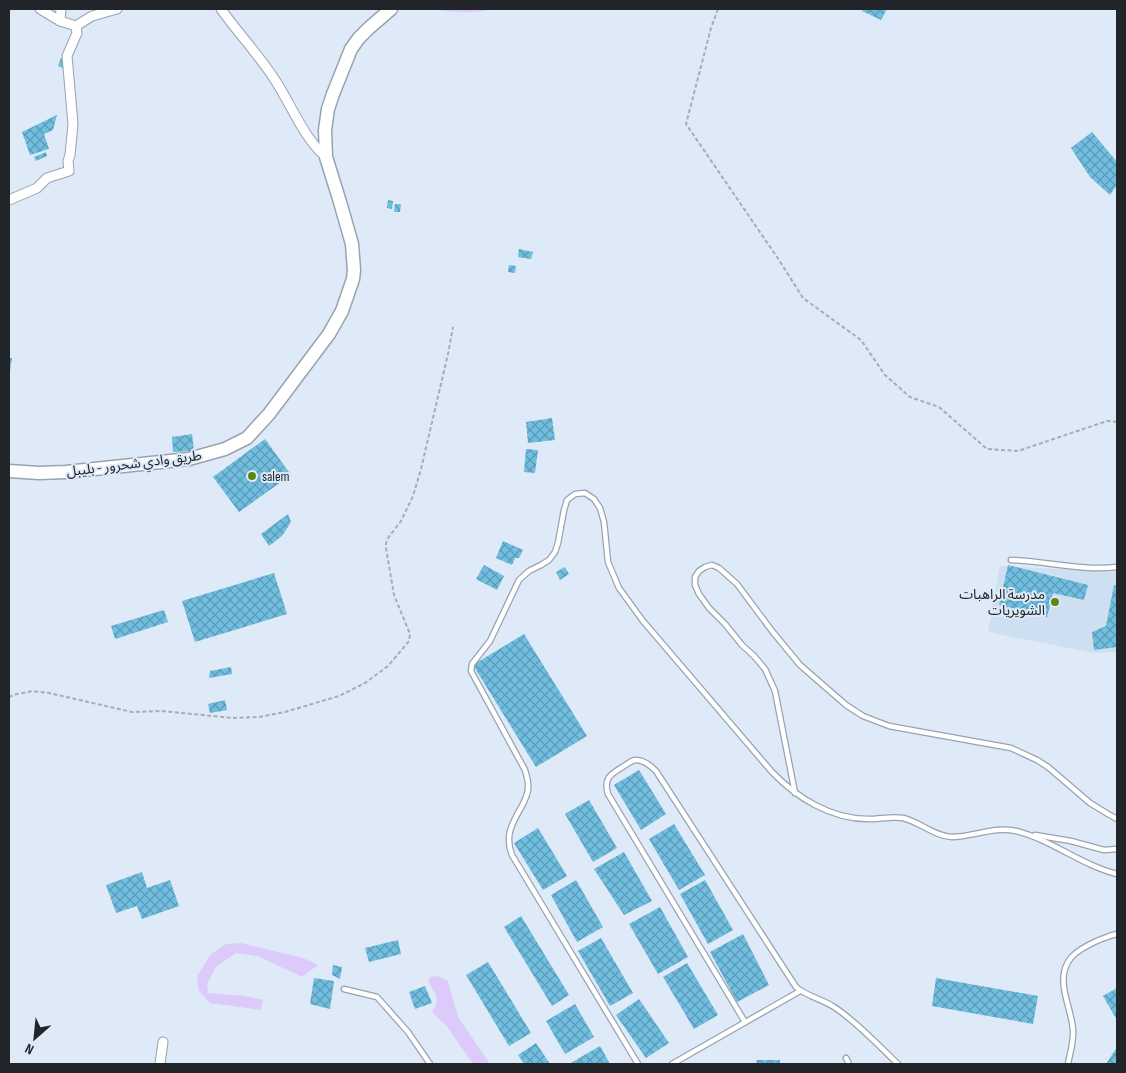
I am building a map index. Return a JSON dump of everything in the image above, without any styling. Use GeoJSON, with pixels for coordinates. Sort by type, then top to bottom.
{"type":"FeatureCollection","features":[{"type":"Feature","properties":{"kind":"street"},"geometry":{"type":"LineString","coordinates":[[40,9],[76,26]]}},
{"type":"Feature","properties":{"kind":"street"},"geometry":{"type":"LineString","coordinates":[[60,20],[61,9]]}},
{"type":"Feature","properties":{"kind":"street"},"geometry":{"type":"LineString","coordinates":[[76,26],[92,16],[118,9]]}},
{"type":"Feature","properties":{"kind":"street"},"geometry":{"type":"LineString","coordinates":[[221,9],[274,78],[311,142],[326,157]]}},
{"type":"Feature","properties":{"kind":"street","name":"طريق وادي شحرور - بليبل"},"geometry":{"type":"LineString","coordinates":[[9,471],[66,472],[189,459],[225,449],[247,438],[269,414],[329,334],[342,311],[353,279],[352,244],[326,157],[325,130],[328,109],[351,49],[359,38],[391,9]]}},
{"type":"Feature","properties":{"kind":"street"},"geometry":{"type":"LineString","coordinates":[[9,200],[37,188],[47,178],[69,171],[68,161],[73,124],[67,56],[77,33],[76,26]]}},
{"type":"Feature","properties":{"kind":"street"},"geometry":{"type":"LineString","coordinates":[[160,1064],[163,1042]]}},
{"type":"Feature","properties":{"kind":"lane"},"geometry":{"type":"LineString","coordinates":[[638,1064],[512,855],[509,846],[509,835],[528,791],[528,780],[525,770],[471,671],[472,664],[490,641],[519,580],[529,571],[549,560],[555,552],[567,500],[575,494],[585,493],[594,499],[600,508],[604,522],[608,562],[619,588],[643,621],[772,772],[795,793],[812,804],[830,812],[848,817],[868,819],[902,818],[912,821],[934,833],[948,837],[963,837],[995,830],[1013,830],[1104,850],[1117,849]]}},
{"type":"Feature","properties":{"kind":"lane"},"geometry":{"type":"LineString","coordinates":[[1011,560],[1030,560],[1073,567],[1117,567]]}},
{"type":"Feature","properties":{"kind":"lane"},"geometry":{"type":"LineString","coordinates":[[795,793],[775,691],[765,669],[709,608],[699,594],[695,585],[695,577],[705,567],[719,568],[737,584],[800,665],[846,705],[863,716],[889,726],[1011,748],[1048,767],[1090,803],[1117,818]]}},
{"type":"Feature","properties":{"kind":"lane"},"geometry":{"type":"LineString","coordinates":[[745,1022],[608,794],[606,782],[609,777],[634,760],[642,761],[656,771],[796,987],[800,991],[834,1006],[898,1064]]}},
{"type":"Feature","properties":{"kind":"lane"},"geometry":{"type":"LineString","coordinates":[[1031,835],[1099,868],[1117,874]]}},
{"type":"Feature","properties":{"kind":"lane"},"geometry":{"type":"LineString","coordinates":[[1068,1064],[1073,1030],[1064,988],[1063,976],[1066,964],[1084,946],[1117,934]]}},
{"type":"Feature","properties":{"kind":"lane"},"geometry":{"type":"LineString","coordinates":[[344,989],[377,997],[408,1032],[430,1064]]}},
{"type":"Feature","properties":{"kind":"lane"},"geometry":{"type":"LineString","coordinates":[[672,1064],[800,991]]}},
{"type":"Feature","properties":{"kind":"lane"},"geometry":{"type":"LineString","coordinates":[[846,1058],[849,1064]]}},
{"type":"Feature","properties":{"kind":"path"},"geometry":{"type":"LineString","coordinates":[[718,9],[711,28],[686,124],[803,298],[861,340],[885,374],[910,397],[939,407],[987,449],[1018,450],[1107,421],[1117,422]]}},
{"type":"Feature","properties":{"kind":"path"},"geometry":{"type":"LineString","coordinates":[[9,697],[33,691],[132,712],[161,711],[233,718],[259,717],[285,712],[339,696],[364,683],[388,666],[405,647],[410,634],[394,595],[386,543],[402,521],[413,496],[448,354],[452,327]]}},
{"type":"Feature","properties":{"kind":"shaded area"},"geometry":{"type":"Polygon","coordinates":[[[434,9],[491,9],[478,12],[462,12],[434,9]]]}},
{"type":"Feature","properties":{"kind":"shaded area","name":"مدرسة الراهبات الشويريات"},"geometry":{"type":"Polygon","coordinates":[[[1000,566],[1117,571],[1117,652],[1095,653],[988,632],[1000,566]]]}},
{"type":"Feature","properties":{"kind":"shaded area"},"geometry":{"type":"Polygon","coordinates":[[[241,943],[303,958],[318,965],[302,977],[258,956],[236,953],[216,967],[207,984],[208,993],[245,996],[263,1000],[261,1010],[210,1003],[199,991],[197,976],[211,954],[226,944],[241,943]]]}},
{"type":"Feature","properties":{"kind":"shaded area"},"geometry":{"type":"Polygon","coordinates":[[[438,976],[448,981],[458,1017],[490,1064],[473,1064],[446,1025],[432,1012],[437,999],[428,981],[430,977],[438,976]]]}},
{"type":"Feature","properties":{"kind":"building"},"geometry":{"type":"Polygon","coordinates":[[[863,9],[887,9],[881,20],[862,11],[863,9]]]}},
{"type":"Feature","properties":{"kind":"building"},"geometry":{"type":"Polygon","coordinates":[[[61,58],[64,59],[65,69],[58,66],[61,58]]]}},
{"type":"Feature","properties":{"kind":"building"},"geometry":{"type":"Polygon","coordinates":[[[57,115],[53,130],[44,134],[49,149],[30,155],[22,132],[57,115]]]}},
{"type":"Feature","properties":{"kind":"building"},"geometry":{"type":"Polygon","coordinates":[[[1092,132],[1117,162],[1117,185],[1110,195],[1090,177],[1071,148],[1092,132]]]}},
{"type":"Feature","properties":{"kind":"building"},"geometry":{"type":"Polygon","coordinates":[[[46,152],[47,156],[36,161],[34,157],[46,152]]]}},
{"type":"Feature","properties":{"kind":"building"},"geometry":{"type":"Polygon","coordinates":[[[388,200],[393,201],[392,209],[387,208],[388,200]]]}},
{"type":"Feature","properties":{"kind":"building"},"geometry":{"type":"Polygon","coordinates":[[[395,204],[401,204],[400,212],[394,212],[395,204]]]}},
{"type":"Feature","properties":{"kind":"building"},"geometry":{"type":"Polygon","coordinates":[[[519,249],[533,252],[531,259],[518,257],[519,249]]]}},
{"type":"Feature","properties":{"kind":"building"},"geometry":{"type":"Polygon","coordinates":[[[509,265],[516,266],[515,273],[508,272],[509,265]]]}},
{"type":"Feature","properties":{"kind":"building"},"geometry":{"type":"Polygon","coordinates":[[[9,358],[12,358],[10,371],[9,371],[9,358]]]}},
{"type":"Feature","properties":{"kind":"building"},"geometry":{"type":"Polygon","coordinates":[[[552,418],[555,440],[528,443],[526,422],[552,418]]]}},
{"type":"Feature","properties":{"kind":"building"},"geometry":{"type":"Polygon","coordinates":[[[192,434],[194,451],[173,452],[172,437],[192,434]]]}},
{"type":"Feature","properties":{"kind":"building","name":"salem"},"geometry":{"type":"Polygon","coordinates":[[[265,439],[291,475],[239,512],[213,477],[265,439]]]}},
{"type":"Feature","properties":{"kind":"building"},"geometry":{"type":"Polygon","coordinates":[[[526,449],[538,450],[535,473],[524,472],[526,449]]]}},
{"type":"Feature","properties":{"kind":"building"},"geometry":{"type":"Polygon","coordinates":[[[288,514],[291,522],[282,536],[269,546],[261,534],[288,514]]]}},
{"type":"Feature","properties":{"kind":"building"},"geometry":{"type":"Polygon","coordinates":[[[503,541],[523,550],[519,558],[515,558],[512,565],[496,558],[503,541]]]}},
{"type":"Feature","properties":{"kind":"building"},"geometry":{"type":"Polygon","coordinates":[[[484,565],[504,576],[497,590],[476,579],[484,565]]]}},
{"type":"Feature","properties":{"kind":"building"},"geometry":{"type":"Polygon","coordinates":[[[1008,565],[1088,585],[1084,600],[1053,593],[1047,617],[999,605],[1008,565]]]}},
{"type":"Feature","properties":{"kind":"building"},"geometry":{"type":"Polygon","coordinates":[[[565,567],[569,574],[560,580],[556,572],[565,567]]]}},
{"type":"Feature","properties":{"kind":"building"},"geometry":{"type":"Polygon","coordinates":[[[274,573],[287,614],[195,642],[182,601],[274,573]]]}},
{"type":"Feature","properties":{"kind":"building"},"geometry":{"type":"Polygon","coordinates":[[[1114,585],[1117,586],[1117,647],[1094,650],[1092,632],[1106,626],[1114,585]]]}},
{"type":"Feature","properties":{"kind":"building"},"geometry":{"type":"Polygon","coordinates":[[[164,610],[168,622],[115,639],[111,626],[164,610]]]}},
{"type":"Feature","properties":{"kind":"building"},"geometry":{"type":"Polygon","coordinates":[[[524,634],[587,736],[536,767],[473,665],[524,634]]]}},
{"type":"Feature","properties":{"kind":"building"},"geometry":{"type":"Polygon","coordinates":[[[231,667],[232,674],[209,678],[210,671],[231,667]]]}},
{"type":"Feature","properties":{"kind":"building"},"geometry":{"type":"Polygon","coordinates":[[[225,700],[227,710],[210,713],[208,704],[225,700]]]}},
{"type":"Feature","properties":{"kind":"building"},"geometry":{"type":"Polygon","coordinates":[[[639,770],[666,814],[641,830],[614,785],[639,770]]]}},
{"type":"Feature","properties":{"kind":"building"},"geometry":{"type":"Polygon","coordinates":[[[589,800],[617,848],[593,862],[565,814],[589,800]]]}},
{"type":"Feature","properties":{"kind":"building"},"geometry":{"type":"Polygon","coordinates":[[[674,824],[705,875],[679,890],[649,839],[674,824]]]}},
{"type":"Feature","properties":{"kind":"building"},"geometry":{"type":"Polygon","coordinates":[[[538,828],[567,876],[543,890],[514,843],[538,828]]]}},
{"type":"Feature","properties":{"kind":"building"},"geometry":{"type":"Polygon","coordinates":[[[624,852],[652,901],[624,915],[594,869],[624,852]]]}},
{"type":"Feature","properties":{"kind":"building"},"geometry":{"type":"Polygon","coordinates":[[[142,872],[147,888],[170,880],[179,906],[142,919],[137,906],[116,913],[106,885],[142,872]]]}},
{"type":"Feature","properties":{"kind":"building"},"geometry":{"type":"Polygon","coordinates":[[[576,880],[603,927],[577,942],[551,895],[576,880]]]}},
{"type":"Feature","properties":{"kind":"building"},"geometry":{"type":"Polygon","coordinates":[[[705,880],[733,930],[708,944],[680,894],[705,880]]]}},
{"type":"Feature","properties":{"kind":"building"},"geometry":{"type":"Polygon","coordinates":[[[660,907],[688,957],[658,974],[629,924],[660,907]]]}},
{"type":"Feature","properties":{"kind":"building"},"geometry":{"type":"Polygon","coordinates":[[[521,916],[569,995],[552,1006],[504,927],[521,916]]]}},
{"type":"Feature","properties":{"kind":"building"},"geometry":{"type":"Polygon","coordinates":[[[743,934],[769,985],[737,1002],[710,952],[743,934]]]}},
{"type":"Feature","properties":{"kind":"building"},"geometry":{"type":"Polygon","coordinates":[[[601,938],[633,993],[610,1006],[578,951],[601,938]]]}},
{"type":"Feature","properties":{"kind":"building"},"geometry":{"type":"Polygon","coordinates":[[[398,940],[401,954],[369,962],[365,948],[398,940]]]}},
{"type":"Feature","properties":{"kind":"building"},"geometry":{"type":"Polygon","coordinates":[[[488,962],[531,1033],[509,1046],[466,975],[488,962]]]}},
{"type":"Feature","properties":{"kind":"building"},"geometry":{"type":"Polygon","coordinates":[[[687,963],[718,1015],[694,1029],[663,977],[687,963]]]}},
{"type":"Feature","properties":{"kind":"building"},"geometry":{"type":"Polygon","coordinates":[[[333,965],[342,967],[340,979],[332,975],[333,965]]]}},
{"type":"Feature","properties":{"kind":"building"},"geometry":{"type":"Polygon","coordinates":[[[314,978],[334,981],[330,1009],[310,1004],[314,978]]]}},
{"type":"Feature","properties":{"kind":"building"},"geometry":{"type":"Polygon","coordinates":[[[936,978],[1038,996],[1033,1024],[932,1006],[936,978]]]}},
{"type":"Feature","properties":{"kind":"building"},"geometry":{"type":"Polygon","coordinates":[[[425,986],[432,1003],[415,1009],[409,992],[425,986]]]}},
{"type":"Feature","properties":{"kind":"building"},"geometry":{"type":"Polygon","coordinates":[[[1117,988],[1117,1020],[1103,996],[1117,988]]]}},
{"type":"Feature","properties":{"kind":"building"},"geometry":{"type":"Polygon","coordinates":[[[639,999],[669,1043],[646,1058],[616,1015],[639,999]]]}},
{"type":"Feature","properties":{"kind":"building"},"geometry":{"type":"Polygon","coordinates":[[[575,1004],[594,1037],[565,1054],[546,1021],[575,1004]]]}},
{"type":"Feature","properties":{"kind":"building"},"geometry":{"type":"Polygon","coordinates":[[[536,1043],[550,1064],[524,1064],[518,1055],[536,1043]]]}},
{"type":"Feature","properties":{"kind":"building"},"geometry":{"type":"Polygon","coordinates":[[[600,1046],[610,1064],[569,1064],[600,1046]]]}},
{"type":"Feature","properties":{"kind":"building"},"geometry":{"type":"Polygon","coordinates":[[[1117,1047],[1117,1064],[1106,1064],[1117,1047]]]}},
{"type":"Feature","properties":{"kind":"building"},"geometry":{"type":"Polygon","coordinates":[[[756,1060],[780,1060],[780,1064],[757,1064],[756,1060]]]}},
{"type":"Feature","properties":{"kind":"place","name":"salem"},"geometry":{"type":"Point","coordinates":[252,476]}},
{"type":"Feature","properties":{"kind":"place","name":"مدرسة الراهبات الشويريات"},"geometry":{"type":"Point","coordinates":[1055,602]}}]}
